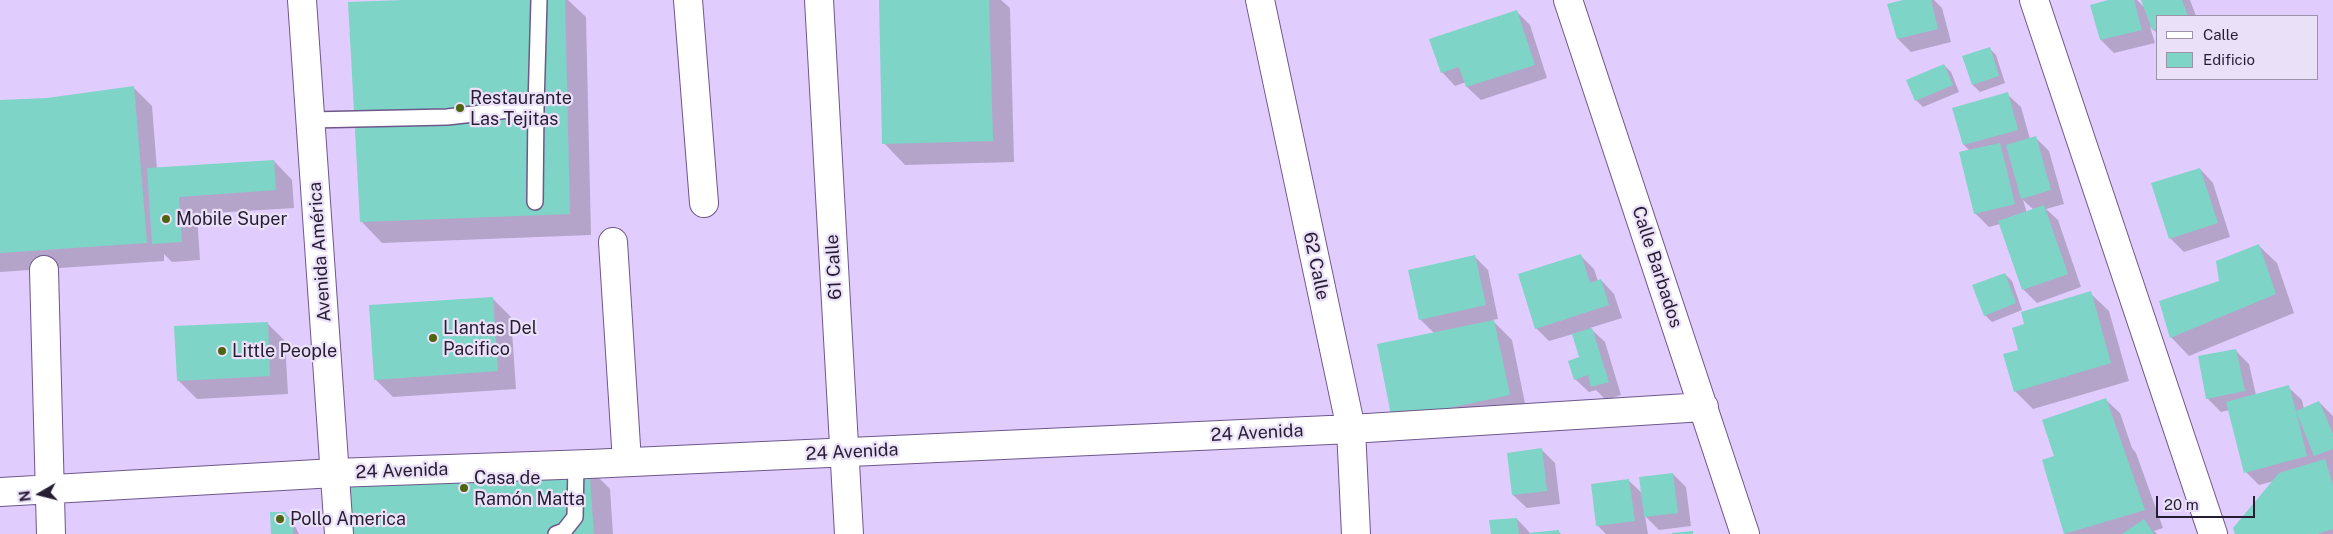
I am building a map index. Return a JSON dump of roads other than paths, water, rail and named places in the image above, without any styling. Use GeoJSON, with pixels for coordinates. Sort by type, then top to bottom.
{"type":"FeatureCollection","features":[{"type":"Feature","properties":{"kind":"street","name":"Avenida América"},"geometry":{"type":"LineString","coordinates":[[302,0],[339,534]]}},
{"type":"Feature","properties":{"kind":"street"},"geometry":{"type":"LineString","coordinates":[[688,0],[704,202]]}},
{"type":"Feature","properties":{"kind":"street","name":"61 Calle"},"geometry":{"type":"LineString","coordinates":[[819,0],[849,534]]}},
{"type":"Feature","properties":{"kind":"street","name":"62 Calle"},"geometry":{"type":"LineString","coordinates":[[1260,0],[1351,429],[1356,534]]}},
{"type":"Feature","properties":{"kind":"street","name":"Calle Barbados"},"geometry":{"type":"LineString","coordinates":[[1568,0],[1745,534]]}},
{"type":"Feature","properties":{"kind":"street"},"geometry":{"type":"LineString","coordinates":[[2034,0],[2213,534]]}},
{"type":"Feature","properties":{"kind":"street"},"geometry":{"type":"LineString","coordinates":[[613,242],[627,462]]}},
{"type":"Feature","properties":{"kind":"street"},"geometry":{"type":"LineString","coordinates":[[44,270],[51,534]]}},
{"type":"Feature","properties":{"kind":"street","name":"24 Avenida"},"geometry":{"type":"LineString","coordinates":[[0,492],[335,473],[627,462],[1351,429],[1704,407]]}},
{"type":"Feature","properties":{"kind":"lane"},"geometry":{"type":"LineString","coordinates":[[535,202],[539,0]]}},
{"type":"Feature","properties":{"kind":"lane"},"geometry":{"type":"LineString","coordinates":[[310,120],[447,117],[536,107]]}},
{"type":"Feature","properties":{"kind":"lane"},"geometry":{"type":"LineString","coordinates":[[556,534],[564,531],[575,517],[576,464]]}},
{"type":"Feature","properties":{"kind":"place","name":"Restaurante Las Tejitas"},"geometry":{"type":"Point","coordinates":[460,108]}},
{"type":"Feature","properties":{"kind":"place","name":"Mobile Super"},"geometry":{"type":"Point","coordinates":[166,219]}},
{"type":"Feature","properties":{"kind":"place","name":"Llantas Del Pacifico"},"geometry":{"type":"Point","coordinates":[433,338]}},
{"type":"Feature","properties":{"kind":"place","name":"Little People"},"geometry":{"type":"Point","coordinates":[222,351]}},
{"type":"Feature","properties":{"kind":"place","name":"Casa de Ramón Matta"},"geometry":{"type":"Point","coordinates":[464,488]}},
{"type":"Feature","properties":{"kind":"place","name":"Pollo America"},"geometry":{"type":"Point","coordinates":[280,519]}}]}
